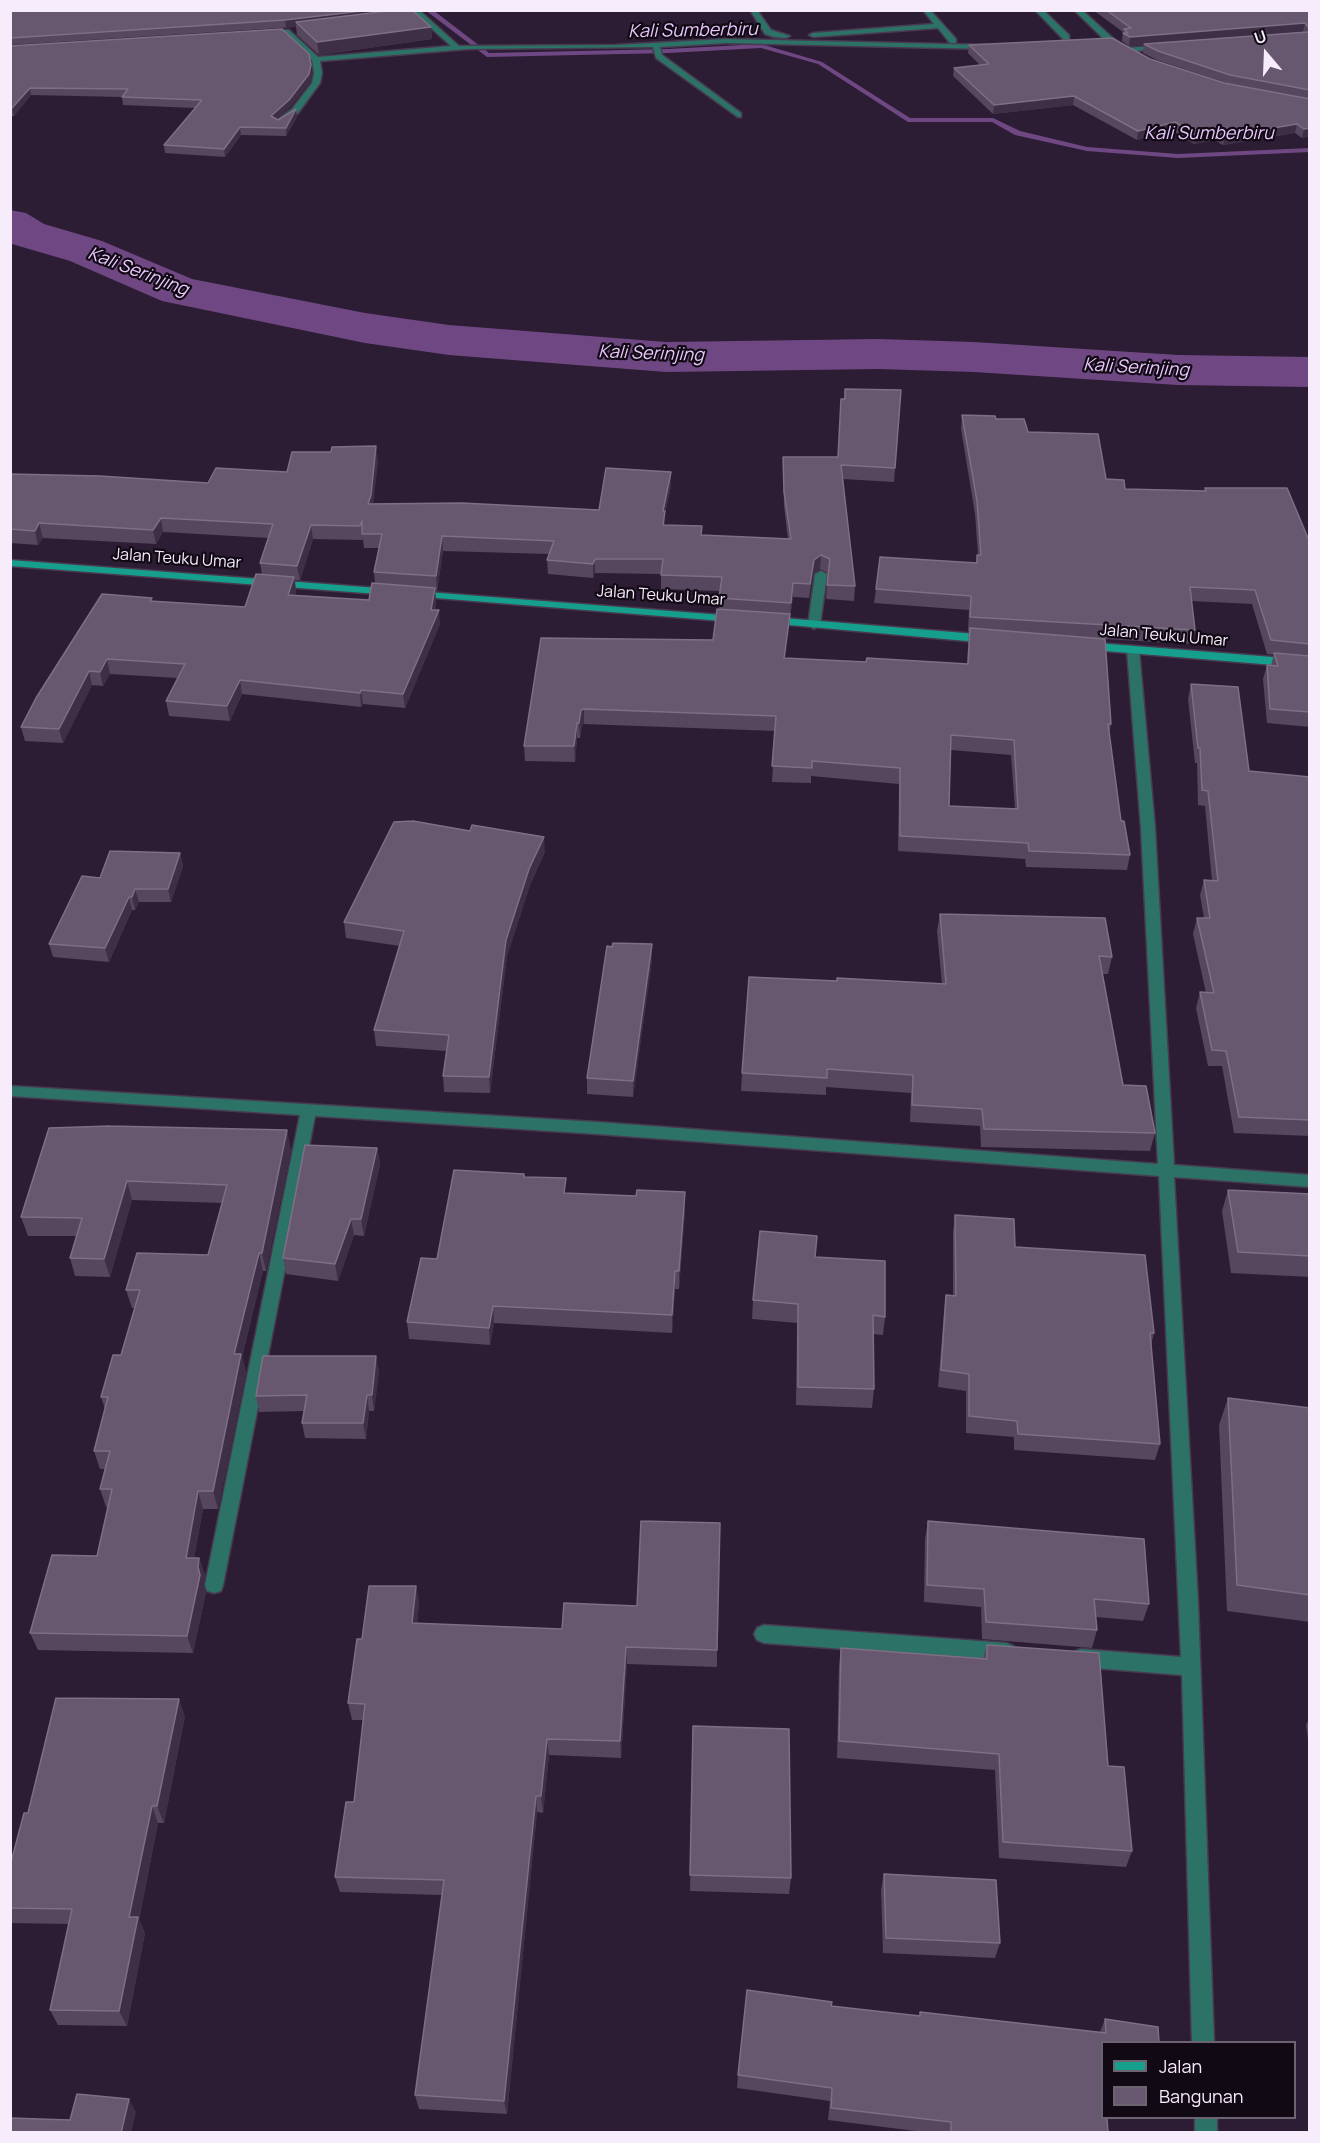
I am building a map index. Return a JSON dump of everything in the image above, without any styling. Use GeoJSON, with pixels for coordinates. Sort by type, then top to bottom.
{"type":"FeatureCollection","features":[{"type":"Feature","properties":{"kind":"main road","name":"Jalan Teuku Umar"},"geometry":{"type":"LineString","coordinates":[[10,563],[1003,640]]}},
{"type":"Feature","properties":{"kind":"main road","name":"Jalan Teuku Umar"},"geometry":{"type":"LineString","coordinates":[[1074,645],[1310,664]]}},
{"type":"Feature","properties":{"kind":"street"},"geometry":{"type":"LineString","coordinates":[[753,10],[768,32],[784,37],[939,26]]}},
{"type":"Feature","properties":{"kind":"street"},"geometry":{"type":"LineString","coordinates":[[926,10],[952,41]]}},
{"type":"Feature","properties":{"kind":"street"},"geometry":{"type":"LineString","coordinates":[[1038,10],[1068,41],[1058,45]]}},
{"type":"Feature","properties":{"kind":"street"},"geometry":{"type":"LineString","coordinates":[[1077,10],[1112,42],[1144,60]]}},
{"type":"Feature","properties":{"kind":"street"},"geometry":{"type":"LineString","coordinates":[[412,14],[421,16],[456,47]]}},
{"type":"Feature","properties":{"kind":"street"},"geometry":{"type":"LineString","coordinates":[[275,32],[297,30]]}},
{"type":"Feature","properties":{"kind":"street"},"geometry":{"type":"LineString","coordinates":[[278,124],[295,111],[316,83],[318,73],[316,59],[286,32]]}},
{"type":"Feature","properties":{"kind":"street"},"geometry":{"type":"LineString","coordinates":[[316,59],[468,46],[658,50],[747,40],[993,47]]}},
{"type":"Feature","properties":{"kind":"street"},"geometry":{"type":"LineString","coordinates":[[1101,43],[1112,42]]}},
{"type":"Feature","properties":{"kind":"street"},"geometry":{"type":"LineString","coordinates":[[1126,50],[1173,46]]}},
{"type":"Feature","properties":{"kind":"street"},"geometry":{"type":"LineString","coordinates":[[658,50],[738,115]]}},
{"type":"Feature","properties":{"kind":"street"},"geometry":{"type":"LineString","coordinates":[[814,625],[821,574]]}},
{"type":"Feature","properties":{"kind":"street"},"geometry":{"type":"LineString","coordinates":[[1133,650],[1148,828],[1191,1667],[1203,2041]]}},
{"type":"Feature","properties":{"kind":"street"},"geometry":{"type":"LineString","coordinates":[[10,1091],[597,1128],[1310,1181]]}},
{"type":"Feature","properties":{"kind":"street"},"geometry":{"type":"LineString","coordinates":[[214,1585],[308,1111]]}},
{"type":"Feature","properties":{"kind":"street"},"geometry":{"type":"LineString","coordinates":[[764,1634],[1025,1654]]}},
{"type":"Feature","properties":{"kind":"street"},"geometry":{"type":"LineString","coordinates":[[1061,1657],[1191,1667]]}},
{"type":"Feature","properties":{"kind":"building"},"geometry":{"type":"Polygon","coordinates":[[[10,10],[371,10],[285,20],[10,38],[10,10]]]}},
{"type":"Feature","properties":{"kind":"building"},"geometry":{"type":"Polygon","coordinates":[[[412,10],[431,27],[317,42],[296,22],[412,10]]]}},
{"type":"Feature","properties":{"kind":"building"},"geometry":{"type":"Polygon","coordinates":[[[1106,10],[1310,10],[1310,29],[1305,23],[1130,37],[1123,33],[1128,33],[1124,29],[1131,28],[1106,10]]]}},
{"type":"Feature","properties":{"kind":"building"},"geometry":{"type":"Polygon","coordinates":[[[282,29],[309,54],[311,65],[309,74],[289,100],[271,116],[278,120],[296,109],[286,128],[240,127],[224,149],[164,145],[202,100],[122,97],[128,89],[30,88],[10,108],[10,46],[282,29]]]}},
{"type":"Feature","properties":{"kind":"building"},"geometry":{"type":"Polygon","coordinates":[[[1310,30],[1310,90],[1230,75],[1158,51],[1144,44],[1308,32],[1310,30]]]}},
{"type":"Feature","properties":{"kind":"building"},"geometry":{"type":"Polygon","coordinates":[[[1112,38],[1150,59],[1224,83],[1310,99],[1310,128],[1304,129],[1297,124],[1225,136],[1216,131],[1196,135],[1175,122],[1138,131],[1074,96],[994,105],[954,68],[989,64],[969,45],[1112,38]]]}},
{"type":"Feature","properties":{"kind":"building"},"geometry":{"type":"Polygon","coordinates":[[[845,389],[901,390],[895,468],[841,465],[855,586],[827,585],[830,559],[821,555],[814,560],[810,584],[793,583],[791,603],[719,598],[722,577],[661,575],[663,559],[595,559],[593,564],[547,560],[554,541],[442,536],[436,576],[374,572],[382,534],[362,534],[362,521],[360,526],[311,525],[297,566],[260,563],[273,524],[161,518],[153,530],[39,523],[35,531],[10,529],[10,474],[100,476],[208,483],[216,468],[287,472],[292,452],[331,452],[332,447],[376,446],[368,504],[462,503],[599,510],[606,468],[671,472],[663,511],[665,511],[663,525],[702,526],[701,535],[791,539],[784,492],[783,457],[838,457],[841,399],[845,399],[845,389]]]}},
{"type":"Feature","properties":{"kind":"building"},"geometry":{"type":"Polygon","coordinates":[[[962,415],[995,416],[996,419],[1024,419],[1028,432],[1098,434],[1106,479],[1124,480],[1125,489],[1206,491],[1205,488],[1287,488],[1310,539],[1310,644],[1271,640],[1255,590],[1190,587],[1195,630],[970,617],[971,596],[876,589],[880,557],[977,563],[977,555],[981,555],[977,501],[962,415]]]}},
{"type":"Feature","properties":{"kind":"building"},"geometry":{"type":"Polygon","coordinates":[[[256,574],[294,577],[288,595],[369,600],[372,583],[435,588],[431,610],[439,610],[403,694],[361,690],[360,693],[240,680],[227,706],[166,701],[185,664],[107,659],[100,672],[89,671],[59,729],[21,727],[36,698],[102,594],[152,598],[150,601],[245,607],[256,574]]]}},
{"type":"Feature","properties":{"kind":"building"},"geometry":{"type":"Polygon","coordinates":[[[717,609],[790,614],[784,658],[866,662],[867,658],[968,664],[970,628],[1105,639],[1111,724],[1108,724],[1121,821],[1124,821],[1130,855],[1029,851],[1028,843],[900,836],[900,768],[812,761],[812,768],[772,766],[776,716],[584,709],[581,710],[579,723],[577,723],[574,746],[524,746],[541,638],[713,640],[717,609]],[[951,735],[949,806],[1018,809],[1014,740],[951,735]]]}},
{"type":"Feature","properties":{"kind":"building"},"geometry":{"type":"Polygon","coordinates":[[[1274,653],[1310,656],[1310,712],[1270,709],[1267,665],[1278,666],[1274,653]]]}},
{"type":"Feature","properties":{"kind":"building"},"geometry":{"type":"Polygon","coordinates":[[[1191,684],[1238,687],[1249,771],[1310,777],[1310,1120],[1239,1117],[1226,1051],[1212,1050],[1200,992],[1214,993],[1197,918],[1210,918],[1204,880],[1218,881],[1208,791],[1202,790],[1200,748],[1198,748],[1191,684]]]}},
{"type":"Feature","properties":{"kind":"building"},"geometry":{"type":"Polygon","coordinates":[[[413,821],[470,831],[472,825],[544,837],[529,869],[506,940],[489,1077],[443,1076],[449,1035],[374,1030],[404,931],[344,922],[394,822],[413,821]]]}},
{"type":"Feature","properties":{"kind":"building"},"geometry":{"type":"Polygon","coordinates":[[[110,851],[180,853],[168,889],[135,889],[105,948],[49,944],[82,876],[100,878],[110,851]]]}},
{"type":"Feature","properties":{"kind":"building"},"geometry":{"type":"Polygon","coordinates":[[[940,914],[1105,918],[1112,957],[1099,956],[1123,1085],[1146,1086],[1155,1133],[984,1129],[982,1109],[912,1105],[913,1075],[827,1069],[827,1078],[742,1073],[749,977],[837,981],[837,978],[946,984],[940,914]]]}},
{"type":"Feature","properties":{"kind":"building"},"geometry":{"type":"Polygon","coordinates":[[[613,943],[652,944],[633,1081],[587,1078],[607,946],[612,947],[613,943]]]}},
{"type":"Feature","properties":{"kind":"building"},"geometry":{"type":"Polygon","coordinates":[[[110,1126],[287,1130],[262,1253],[259,1253],[234,1354],[241,1354],[213,1491],[198,1491],[186,1558],[199,1558],[200,1575],[187,1636],[30,1633],[52,1555],[97,1556],[112,1489],[100,1489],[110,1451],[94,1451],[108,1397],[101,1397],[113,1355],[121,1355],[140,1290],[126,1290],[137,1253],[208,1255],[227,1185],[127,1181],[104,1259],[70,1258],[82,1218],[21,1217],[49,1128],[110,1126]]]}},
{"type":"Feature","properties":{"kind":"building"},"geometry":{"type":"Polygon","coordinates":[[[305,1145],[377,1148],[361,1219],[351,1219],[335,1264],[283,1258],[305,1145]]]}},
{"type":"Feature","properties":{"kind":"building"},"geometry":{"type":"Polygon","coordinates":[[[454,1170],[524,1174],[524,1177],[566,1178],[564,1193],[636,1196],[637,1190],[685,1192],[679,1271],[675,1271],[672,1315],[493,1306],[489,1328],[407,1322],[421,1258],[437,1259],[454,1170]]]}},
{"type":"Feature","properties":{"kind":"building"},"geometry":{"type":"Polygon","coordinates":[[[1228,1190],[1310,1194],[1310,1256],[1238,1252],[1228,1190]]]}},
{"type":"Feature","properties":{"kind":"building"},"geometry":{"type":"Polygon","coordinates":[[[955,1215],[1014,1219],[1015,1247],[1145,1255],[1154,1333],[1150,1333],[1160,1444],[1018,1434],[1017,1421],[969,1416],[969,1374],[941,1370],[946,1295],[956,1296],[955,1215]]]}},
{"type":"Feature","properties":{"kind":"building"},"geometry":{"type":"Polygon","coordinates":[[[760,1231],[817,1236],[815,1257],[885,1261],[885,1317],[873,1315],[874,1389],[798,1387],[798,1304],[753,1300],[760,1231]]]}},
{"type":"Feature","properties":{"kind":"building"},"geometry":{"type":"Polygon","coordinates":[[[263,1356],[376,1356],[372,1395],[367,1395],[363,1423],[302,1423],[307,1395],[256,1396],[263,1356]]]}},
{"type":"Feature","properties":{"kind":"building"},"geometry":{"type":"Polygon","coordinates":[[[1228,1398],[1310,1408],[1310,1595],[1237,1585],[1228,1398]]]}},
{"type":"Feature","properties":{"kind":"building"},"geometry":{"type":"Polygon","coordinates":[[[641,1521],[720,1523],[717,1650],[626,1647],[620,1741],[547,1739],[541,1796],[536,1796],[504,2101],[415,2095],[444,1880],[335,1877],[346,1802],[354,1802],[365,1704],[348,1703],[357,1639],[362,1639],[369,1586],[416,1586],[412,1623],[562,1629],[564,1603],[637,1606],[641,1521]]]}},
{"type":"Feature","properties":{"kind":"building"},"geometry":{"type":"Polygon","coordinates":[[[928,1521],[1144,1539],[1149,1604],[1094,1599],[1097,1630],[986,1622],[984,1589],[927,1585],[928,1521]]]}},
{"type":"Feature","properties":{"kind":"building"},"geometry":{"type":"Polygon","coordinates":[[[987,1645],[1099,1653],[1108,1766],[1124,1767],[1132,1851],[1003,1842],[999,1754],[839,1741],[841,1648],[987,1659],[987,1645]]]}},
{"type":"Feature","properties":{"kind":"building"},"geometry":{"type":"Polygon","coordinates":[[[56,1698],[179,1699],[157,1806],[152,1806],[129,1917],[138,1917],[119,2011],[50,2010],[72,1909],[10,1908],[10,1866],[24,1813],[28,1813],[56,1698]]]}},
{"type":"Feature","properties":{"kind":"building"},"geometry":{"type":"Polygon","coordinates":[[[693,1726],[789,1729],[791,1878],[690,1875],[693,1726]]]}},
{"type":"Feature","properties":{"kind":"building"},"geometry":{"type":"Polygon","coordinates":[[[884,1874],[996,1880],[1000,1943],[886,1938],[884,1874]]]}},
{"type":"Feature","properties":{"kind":"building"},"geometry":{"type":"Polygon","coordinates":[[[747,1990],[832,2002],[831,2006],[920,2016],[920,2012],[1106,2033],[1105,2019],[1158,2027],[1159,2041],[1101,2041],[1101,2119],[1107,2119],[1108,2133],[951,2133],[951,2122],[831,2108],[832,2088],[738,2075],[747,1990]]]}},
{"type":"Feature","properties":{"kind":"building"},"geometry":{"type":"Polygon","coordinates":[[[77,2094],[129,2099],[121,2133],[10,2133],[10,2118],[70,2120],[77,2094]]]}},
{"type":"Feature","properties":{"kind":"waterway","name":"Kali Sumberbiru"},"geometry":{"type":"LineString","coordinates":[[428,10],[487,55],[668,51],[761,46],[820,63],[908,120],[993,120],[1018,133],[1087,149],[1178,156],[1310,150]]}},
{"type":"Feature","properties":{"kind":"waterway","name":"Kali Serinjing"},"geometry":{"type":"LineString","coordinates":[[10,223],[28,234],[86,251],[179,291],[365,328],[449,340],[666,357],[878,354],[974,357],[1178,370],[1310,372]]}}]}
